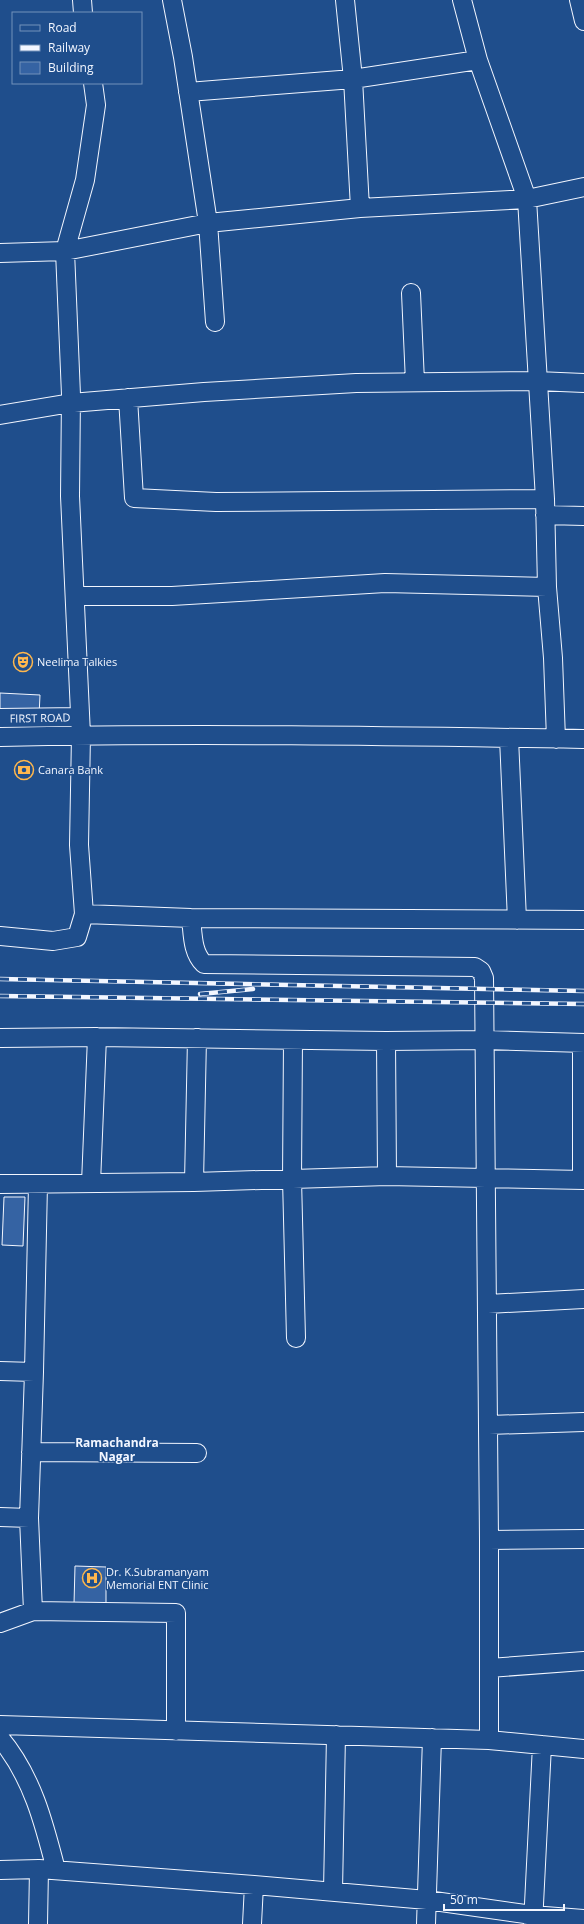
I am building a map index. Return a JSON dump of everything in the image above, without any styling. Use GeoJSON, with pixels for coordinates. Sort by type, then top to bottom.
{"type":"FeatureCollection","features":[{"type":"Feature","properties":{"kind":"street"},"geometry":{"type":"LineString","coordinates":[[82,0],[83,12]]}},
{"type":"Feature","properties":{"kind":"street"},"geometry":{"type":"LineString","coordinates":[[172,0],[208,224],[215,322]]}},
{"type":"Feature","properties":{"kind":"street"},"geometry":{"type":"LineString","coordinates":[[345,0],[354,78],[360,208]]}},
{"type":"Feature","properties":{"kind":"street"},"geometry":{"type":"LineString","coordinates":[[462,0],[478,60],[527,199],[545,507],[547,587],[553,658],[556,739]]}},
{"type":"Feature","properties":{"kind":"street"},"geometry":{"type":"LineString","coordinates":[[579,0],[584,21]]}},
{"type":"Feature","properties":{"kind":"street"},"geometry":{"type":"LineString","coordinates":[[188,92],[354,78],[478,60]]}},
{"type":"Feature","properties":{"kind":"street"},"geometry":{"type":"LineString","coordinates":[[0,936],[53,941],[77,937],[84,914],[79,846],[81,735],[70,496],[71,403],[65,251],[85,180],[96,105],[93,84]]}},
{"type":"Feature","properties":{"kind":"street"},"geometry":{"type":"LineString","coordinates":[[0,253],[65,251],[208,224],[360,208],[527,199],[584,187]]}},
{"type":"Feature","properties":{"kind":"street"},"geometry":{"type":"LineString","coordinates":[[411,293],[415,382]]}},
{"type":"Feature","properties":{"kind":"street"},"geometry":{"type":"LineString","coordinates":[[0,414],[71,403],[204,392],[348,383],[537,381],[584,383]]}},
{"type":"Feature","properties":{"kind":"street"},"geometry":{"type":"LineString","coordinates":[[128,398],[134,498],[216,502],[545,507],[584,516]]}},
{"type":"Feature","properties":{"kind":"street"},"geometry":{"type":"LineString","coordinates":[[75,596],[172,596],[385,583],[547,587]]}},
{"type":"Feature","properties":{"kind":"street","name":"FIRST ROAD"},"geometry":{"type":"LineString","coordinates":[[0,718],[79,717]]}},
{"type":"Feature","properties":{"kind":"street"},"geometry":{"type":"LineString","coordinates":[[0,737],[81,735],[584,739]]}},
{"type":"Feature","properties":{"kind":"street"},"geometry":{"type":"LineString","coordinates":[[509,738],[518,920]]}},
{"type":"Feature","properties":{"kind":"street"},"geometry":{"type":"LineString","coordinates":[[84,914],[191,918],[584,920]]}},
{"type":"Feature","properties":{"kind":"street"},"geometry":{"type":"LineString","coordinates":[[191,918],[195,950],[198,958],[204,964],[475,967],[481,971],[484,978],[486,1040],[490,1540],[489,1740]]}},
{"type":"Feature","properties":{"kind":"street"},"geometry":{"type":"LineString","coordinates":[[91,1183],[97,1037]]}},
{"type":"Feature","properties":{"kind":"street"},"geometry":{"type":"LineString","coordinates":[[0,1038],[97,1037],[386,1041],[486,1040],[583,1043],[583,1180],[387,1176],[194,1182],[0,1184]]}},
{"type":"Feature","properties":{"kind":"street"},"geometry":{"type":"LineString","coordinates":[[194,1182],[197,1038]]}},
{"type":"Feature","properties":{"kind":"street"},"geometry":{"type":"LineString","coordinates":[[293,1040],[292,1179],[296,1338]]}},
{"type":"Feature","properties":{"kind":"street"},"geometry":{"type":"LineString","coordinates":[[386,1041],[387,1176]]}},
{"type":"Feature","properties":{"kind":"street"},"geometry":{"type":"LineString","coordinates":[[33,1611],[29,1518],[38,1184]]}},
{"type":"Feature","properties":{"kind":"street"},"geometry":{"type":"LineString","coordinates":[[488,1304],[584,1299]]}},
{"type":"Feature","properties":{"kind":"street"},"geometry":{"type":"LineString","coordinates":[[0,1371],[34,1372]]}},
{"type":"Feature","properties":{"kind":"street"},"geometry":{"type":"LineString","coordinates":[[489,1425],[584,1422]]}},
{"type":"Feature","properties":{"kind":"street"},"geometry":{"type":"LineString","coordinates":[[31,1452],[197,1453]]}},
{"type":"Feature","properties":{"kind":"street"},"geometry":{"type":"LineString","coordinates":[[0,1518],[29,1518]]}},
{"type":"Feature","properties":{"kind":"street"},"geometry":{"type":"LineString","coordinates":[[490,1540],[584,1539]]}},
{"type":"Feature","properties":{"kind":"street"},"geometry":{"type":"LineString","coordinates":[[0,1624],[33,1611],[176,1613],[176,1731]]}},
{"type":"Feature","properties":{"kind":"street"},"geometry":{"type":"LineString","coordinates":[[489,1668],[584,1661]]}},
{"type":"Feature","properties":{"kind":"street"},"geometry":{"type":"LineString","coordinates":[[0,1725],[176,1731],[336,1734],[489,1740],[584,1749]]}},
{"type":"Feature","properties":{"kind":"street"},"geometry":{"type":"LineString","coordinates":[[333,1892],[336,1734]]}},
{"type":"Feature","properties":{"kind":"street"},"geometry":{"type":"LineString","coordinates":[[0,1738],[10,1750],[23,1771],[40,1812],[48,1870],[38,1924]]}},
{"type":"Feature","properties":{"kind":"street"},"geometry":{"type":"LineString","coordinates":[[426,1924],[432,1738]]}},
{"type":"Feature","properties":{"kind":"street"},"geometry":{"type":"LineString","coordinates":[[533,1920],[542,1745]]}},
{"type":"Feature","properties":{"kind":"street"},"geometry":{"type":"LineString","coordinates":[[0,1870],[48,1870],[254,1885],[427,1900],[533,1920],[584,1919]]}},
{"type":"Feature","properties":{"kind":"street"},"geometry":{"type":"LineString","coordinates":[[252,1924],[254,1885]]}},
{"type":"Feature","properties":{"kind":"building"},"geometry":{"type":"Polygon","coordinates":[[[0,693],[40,695],[39,716],[0,715],[0,693]]]}},
{"type":"Feature","properties":{"kind":"building"},"geometry":{"type":"Polygon","coordinates":[[[4,1197],[25,1197],[23,1246],[2,1245],[4,1197]]]}},
{"type":"Feature","properties":{"kind":"building"},"geometry":{"type":"Polygon","coordinates":[[[75,1566],[106,1567],[106,1605],[74,1604],[75,1566]]]}},
{"type":"Feature","properties":{"kind":"railway"},"geometry":{"type":"LineString","coordinates":[[0,979],[584,991]]}},
{"type":"Feature","properties":{"kind":"railway"},"geometry":{"type":"LineString","coordinates":[[200,994],[253,989]]}},
{"type":"Feature","properties":{"kind":"railway"},"geometry":{"type":"LineString","coordinates":[[0,996],[584,1004]]}},
{"type":"Feature","properties":{"kind":"place","name":"Neelima Talkies"},"geometry":{"type":"Point","coordinates":[23,662]}},
{"type":"Feature","properties":{"kind":"place","name":"Canara Bank"},"geometry":{"type":"Point","coordinates":[24,770]}},
{"type":"Feature","properties":{"kind":"place","name":"Dr. K.Subramanyam Memorial ENT Clinic"},"geometry":{"type":"Point","coordinates":[92,1578]}},
{"type":"Feature","properties":{"kind":"district","name":"Ramachandra Nagar"},"geometry":{"type":"Point","coordinates":[117,1450]}}]}
